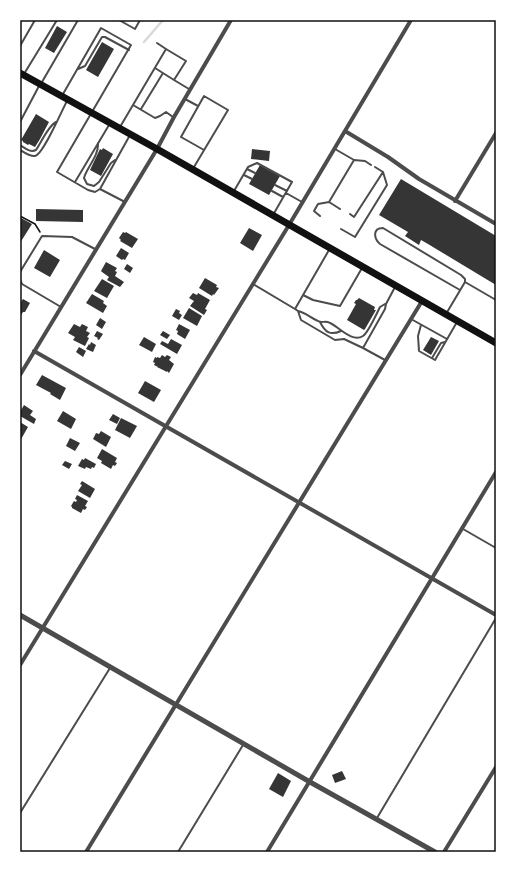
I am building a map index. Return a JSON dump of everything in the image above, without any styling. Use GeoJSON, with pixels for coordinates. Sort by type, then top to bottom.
{"type":"FeatureCollection","features":[{"type":"Feature","properties":{"kind":"main road"},"geometry":{"type":"LineString","coordinates":[[21,74],[131,134],[496,343]]}},
{"type":"Feature","properties":{"kind":"street"},"geometry":{"type":"LineString","coordinates":[[20,374],[157,149],[231,20]]}},
{"type":"Feature","properties":{"kind":"street"},"geometry":{"type":"LineString","coordinates":[[20,665],[303,203],[411,20]]}},
{"type":"Feature","properties":{"kind":"street"},"geometry":{"type":"LineString","coordinates":[[345,131],[388,157],[419,179],[496,224]]}},
{"type":"Feature","properties":{"kind":"street"},"geometry":{"type":"LineString","coordinates":[[455,201],[496,133]]}},
{"type":"Feature","properties":{"kind":"street"},"geometry":{"type":"LineString","coordinates":[[86,852],[422,301]]}},
{"type":"Feature","properties":{"kind":"street"},"geometry":{"type":"LineString","coordinates":[[34,351],[496,617]]}},
{"type":"Feature","properties":{"kind":"street"},"geometry":{"type":"LineString","coordinates":[[267,852],[462,528],[494,479],[496,472]]}},
{"type":"Feature","properties":{"kind":"street"},"geometry":{"type":"LineString","coordinates":[[20,615],[310,782],[435,852]]}},
{"type":"Feature","properties":{"kind":"street"},"geometry":{"type":"LineString","coordinates":[[444,852],[496,767]]}},
{"type":"Feature","properties":{"kind":"lane"},"geometry":{"type":"LineString","coordinates":[[20,46],[35,20]]}},
{"type":"Feature","properties":{"kind":"lane"},"geometry":{"type":"LineString","coordinates":[[21,74],[56,20]]}},
{"type":"Feature","properties":{"kind":"lane"},"geometry":{"type":"LineString","coordinates":[[20,122],[78,20]]}},
{"type":"Feature","properties":{"kind":"lane"},"geometry":{"type":"LineString","coordinates":[[118,20],[135,29],[140,20]]}},
{"type":"Feature","properties":{"kind":"lane"},"geometry":{"type":"LineString","coordinates":[[20,150],[29,155],[35,156],[42,150],[56,122],[77,70],[101,28],[131,45],[57,172],[88,190],[95,192],[100,189],[131,134]]}},
{"type":"Feature","properties":{"kind":"lane"},"geometry":{"type":"LineString","coordinates":[[77,70],[85,66],[102,37],[105,37],[129,50]]}},
{"type":"Feature","properties":{"kind":"lane"},"geometry":{"type":"LineString","coordinates":[[158,43],[186,61],[174,80]]}},
{"type":"Feature","properties":{"kind":"lane"},"geometry":{"type":"LineString","coordinates":[[119,128],[166,49]]}},
{"type":"Feature","properties":{"kind":"lane"},"geometry":{"type":"LineString","coordinates":[[155,68],[190,90]]}},
{"type":"Feature","properties":{"kind":"lane"},"geometry":{"type":"LineString","coordinates":[[141,109],[163,73]]}},
{"type":"Feature","properties":{"kind":"lane"},"geometry":{"type":"LineString","coordinates":[[192,170],[204,150],[228,110],[204,96],[180,137],[204,150]]}},
{"type":"Feature","properties":{"kind":"lane"},"geometry":{"type":"LineString","coordinates":[[185,99],[198,106]]}},
{"type":"Feature","properties":{"kind":"lane"},"geometry":{"type":"LineString","coordinates":[[133,105],[155,118],[166,112],[174,117]]}},
{"type":"Feature","properties":{"kind":"lane"},"geometry":{"type":"LineString","coordinates":[[20,145],[33,152],[36,150],[52,124],[56,122]]}},
{"type":"Feature","properties":{"kind":"lane"},"geometry":{"type":"LineString","coordinates":[[75,182],[110,123]]}},
{"type":"Feature","properties":{"kind":"lane"},"geometry":{"type":"LineString","coordinates":[[98,143],[98,149],[85,173],[84,178],[87,184],[94,186],[99,182],[111,163],[117,158]]}},
{"type":"Feature","properties":{"kind":"lane"},"geometry":{"type":"LineString","coordinates":[[334,149],[354,160],[365,161],[371,165]]}},
{"type":"Feature","properties":{"kind":"lane"},"geometry":{"type":"LineString","coordinates":[[329,202],[354,160]]}},
{"type":"Feature","properties":{"kind":"lane"},"geometry":{"type":"LineString","coordinates":[[233,193],[248,167],[257,163],[292,182],[273,216]]}},
{"type":"Feature","properties":{"kind":"lane"},"geometry":{"type":"LineString","coordinates":[[341,229],[355,237],[387,185],[383,172],[375,167]]}},
{"type":"Feature","properties":{"kind":"lane"},"geometry":{"type":"LineString","coordinates":[[247,169],[255,173]]}},
{"type":"Feature","properties":{"kind":"lane"},"geometry":{"type":"LineString","coordinates":[[350,214],[354,217],[383,172]]}},
{"type":"Feature","properties":{"kind":"lane"},"geometry":{"type":"LineString","coordinates":[[244,175],[252,179]]}},
{"type":"Feature","properties":{"kind":"lane"},"geometry":{"type":"LineString","coordinates":[[275,185],[303,203]]}},
{"type":"Feature","properties":{"kind":"lane"},"geometry":{"type":"LineString","coordinates":[[100,189],[125,202]]}},
{"type":"Feature","properties":{"kind":"lane"},"geometry":{"type":"LineString","coordinates":[[272,191],[283,197]]}},
{"type":"Feature","properties":{"kind":"lane"},"geometry":{"type":"LineString","coordinates":[[320,216],[314,211],[318,204],[329,202],[340,209]]}},
{"type":"Feature","properties":{"kind":"lane"},"geometry":{"type":"LineString","coordinates":[[460,290],[380,244],[375,237],[377,230],[383,228],[461,275],[465,279],[465,282],[496,300]]}},
{"type":"Feature","properties":{"kind":"lane"},"geometry":{"type":"LineString","coordinates":[[20,272],[42,236],[72,237],[96,250]]}},
{"type":"Feature","properties":{"kind":"lane"},"geometry":{"type":"LineString","coordinates":[[295,309],[330,249]]}},
{"type":"Feature","properties":{"kind":"lane"},"geometry":{"type":"LineString","coordinates":[[303,295],[312,300],[340,306],[363,267]]}},
{"type":"Feature","properties":{"kind":"lane"},"geometry":{"type":"LineString","coordinates":[[20,279],[22,284],[61,307]]}},
{"type":"Feature","properties":{"kind":"lane"},"geometry":{"type":"LineString","coordinates":[[446,315],[465,282]]}},
{"type":"Feature","properties":{"kind":"lane"},"geometry":{"type":"LineString","coordinates":[[253,284],[298,311],[304,312],[320,322],[328,332],[332,334],[341,331]]}},
{"type":"Feature","properties":{"kind":"lane"},"geometry":{"type":"LineString","coordinates":[[363,348],[396,286]]}},
{"type":"Feature","properties":{"kind":"lane"},"geometry":{"type":"LineString","coordinates":[[320,322],[328,322],[354,338],[359,338],[365,335],[380,307],[386,304]]}},
{"type":"Feature","properties":{"kind":"lane"},"geometry":{"type":"LineString","coordinates":[[298,311],[301,320],[335,340],[344,339],[386,361]]}},
{"type":"Feature","properties":{"kind":"lane"},"geometry":{"type":"LineString","coordinates":[[411,319],[447,339]]}},
{"type":"Feature","properties":{"kind":"lane"},"geometry":{"type":"LineString","coordinates":[[421,325],[418,336],[419,351],[435,360],[457,321]]}},
{"type":"Feature","properties":{"kind":"lane"},"geometry":{"type":"LineString","coordinates":[[462,528],[496,548]]}},
{"type":"Feature","properties":{"kind":"lane"},"geometry":{"type":"LineString","coordinates":[[376,819],[496,617]]}},
{"type":"Feature","properties":{"kind":"lane"},"geometry":{"type":"LineString","coordinates":[[20,813],[110,667]]}},
{"type":"Feature","properties":{"kind":"lane"},"geometry":{"type":"LineString","coordinates":[[178,852],[244,744]]}},
{"type":"Feature","properties":{"kind":"path"},"geometry":{"type":"LineString","coordinates":[[20,216],[36,224],[42,236]]}},
{"type":"Feature","properties":{"kind":"building"},"geometry":{"type":"Polygon","coordinates":[[[57,26],[67,32],[54,53],[45,48],[57,26]]]}},
{"type":"Feature","properties":{"kind":"building"},"geometry":{"type":"Polygon","coordinates":[[[102,42],[114,49],[98,77],[86,70],[102,42]]]}},
{"type":"Feature","properties":{"kind":"building"},"geometry":{"type":"Polygon","coordinates":[[[36,114],[49,122],[35,147],[29,144],[28,145],[21,140],[36,114]]]}},
{"type":"Feature","properties":{"kind":"building"},"geometry":{"type":"Polygon","coordinates":[[[103,148],[113,154],[101,176],[90,170],[100,149],[102,150],[103,148]]]}},
{"type":"Feature","properties":{"kind":"building"},"geometry":{"type":"Polygon","coordinates":[[[252,149],[270,151],[269,161],[251,159],[252,149]]]}},
{"type":"Feature","properties":{"kind":"building"},"geometry":{"type":"Polygon","coordinates":[[[260,165],[280,176],[269,195],[249,184],[260,165]]]}},
{"type":"Feature","properties":{"kind":"building"},"geometry":{"type":"Polygon","coordinates":[[[401,179],[496,236],[496,285],[421,240],[419,245],[405,236],[408,232],[379,215],[401,179]]]}},
{"type":"Feature","properties":{"kind":"building"},"geometry":{"type":"Polygon","coordinates":[[[36,209],[83,210],[83,222],[36,221],[36,209]]]}},
{"type":"Feature","properties":{"kind":"building"},"geometry":{"type":"Polygon","coordinates":[[[21,218],[32,224],[20,243],[20,221],[21,218]]]}},
{"type":"Feature","properties":{"kind":"building"},"geometry":{"type":"Polygon","coordinates":[[[249,228],[262,235],[253,251],[240,243],[249,228]]]}},
{"type":"Feature","properties":{"kind":"building"},"geometry":{"type":"Polygon","coordinates":[[[123,232],[126,232],[138,239],[132,248],[120,241],[121,240],[119,238],[123,232]]]}},
{"type":"Feature","properties":{"kind":"building"},"geometry":{"type":"Polygon","coordinates":[[[121,248],[129,253],[125,260],[122,260],[116,256],[121,248]]]}},
{"type":"Feature","properties":{"kind":"building"},"geometry":{"type":"Polygon","coordinates":[[[44,250],[60,260],[50,277],[34,268],[44,250]]]}},
{"type":"Feature","properties":{"kind":"building"},"geometry":{"type":"Polygon","coordinates":[[[106,262],[117,268],[115,271],[117,272],[115,276],[124,282],[120,287],[107,280],[109,277],[101,271],[106,262]]]}},
{"type":"Feature","properties":{"kind":"building"},"geometry":{"type":"Polygon","coordinates":[[[127,264],[133,268],[130,273],[124,269],[127,264]]]}},
{"type":"Feature","properties":{"kind":"building"},"geometry":{"type":"Polygon","coordinates":[[[205,278],[217,285],[216,287],[219,288],[212,296],[199,288],[205,278]]]}},
{"type":"Feature","properties":{"kind":"building"},"geometry":{"type":"Polygon","coordinates":[[[102,279],[114,286],[107,298],[94,291],[102,279]]]}},
{"type":"Feature","properties":{"kind":"building"},"geometry":{"type":"Polygon","coordinates":[[[193,293],[197,295],[198,293],[210,300],[205,309],[207,310],[204,315],[190,306],[194,301],[189,298],[193,293]]]}},
{"type":"Feature","properties":{"kind":"building"},"geometry":{"type":"Polygon","coordinates":[[[92,294],[104,301],[103,303],[107,306],[103,313],[86,303],[92,294]]]}},
{"type":"Feature","properties":{"kind":"building"},"geometry":{"type":"Polygon","coordinates":[[[359,298],[375,307],[374,310],[376,310],[364,330],[347,320],[356,304],[354,303],[359,298]]]}},
{"type":"Feature","properties":{"kind":"building"},"geometry":{"type":"Polygon","coordinates":[[[23,299],[30,303],[20,317],[20,303],[23,299]]]}},
{"type":"Feature","properties":{"kind":"building"},"geometry":{"type":"Polygon","coordinates":[[[189,308],[202,316],[197,326],[183,318],[189,308]]]}},
{"type":"Feature","properties":{"kind":"building"},"geometry":{"type":"Polygon","coordinates":[[[176,309],[180,311],[179,313],[182,315],[179,320],[172,316],[176,309]]]}},
{"type":"Feature","properties":{"kind":"building"},"geometry":{"type":"Polygon","coordinates":[[[100,318],[106,322],[102,329],[96,325],[100,318]]]}},
{"type":"Feature","properties":{"kind":"building"},"geometry":{"type":"Polygon","coordinates":[[[74,324],[80,327],[82,324],[88,327],[86,331],[90,333],[87,337],[89,338],[85,346],[73,340],[75,337],[68,333],[74,324]]]}},
{"type":"Feature","properties":{"kind":"building"},"geometry":{"type":"Polygon","coordinates":[[[179,324],[190,330],[185,339],[177,334],[178,331],[176,330],[179,324]]]}},
{"type":"Feature","properties":{"kind":"building"},"geometry":{"type":"Polygon","coordinates":[[[97,331],[103,334],[99,340],[94,336],[97,331]]]}},
{"type":"Feature","properties":{"kind":"building"},"geometry":{"type":"Polygon","coordinates":[[[163,331],[170,335],[167,339],[160,335],[163,331]]]}},
{"type":"Feature","properties":{"kind":"building"},"geometry":{"type":"Polygon","coordinates":[[[144,337],[156,344],[152,352],[139,345],[144,337]]]}},
{"type":"Feature","properties":{"kind":"building"},"geometry":{"type":"Polygon","coordinates":[[[431,337],[439,341],[431,355],[423,350],[431,337]]]}},
{"type":"Feature","properties":{"kind":"building"},"geometry":{"type":"Polygon","coordinates":[[[171,339],[182,345],[177,354],[160,344],[162,341],[168,344],[171,339]]]}},
{"type":"Feature","properties":{"kind":"building"},"geometry":{"type":"Polygon","coordinates":[[[91,342],[96,345],[93,352],[86,349],[91,342]]]}},
{"type":"Feature","properties":{"kind":"building"},"geometry":{"type":"Polygon","coordinates":[[[79,347],[86,351],[83,357],[76,352],[79,347]]]}},
{"type":"Feature","properties":{"kind":"building"},"geometry":{"type":"Polygon","coordinates":[[[162,355],[165,357],[167,355],[171,357],[169,360],[174,364],[169,373],[154,365],[155,363],[153,362],[155,357],[160,358],[162,355]]]}},
{"type":"Feature","properties":{"kind":"building"},"geometry":{"type":"Polygon","coordinates":[[[42,375],[66,388],[60,400],[36,385],[42,375]]]}},
{"type":"Feature","properties":{"kind":"building"},"geometry":{"type":"Polygon","coordinates":[[[145,381],[161,390],[154,402],[138,393],[145,381]]]}},
{"type":"Feature","properties":{"kind":"building"},"geometry":{"type":"Polygon","coordinates":[[[24,405],[33,411],[30,415],[36,419],[34,424],[20,416],[20,412],[24,405]]]}},
{"type":"Feature","properties":{"kind":"building"},"geometry":{"type":"Polygon","coordinates":[[[63,411],[76,419],[71,429],[57,421],[63,411]]]}},
{"type":"Feature","properties":{"kind":"building"},"geometry":{"type":"Polygon","coordinates":[[[113,414],[120,418],[117,424],[109,420],[113,414]]]}},
{"type":"Feature","properties":{"kind":"building"},"geometry":{"type":"Polygon","coordinates":[[[121,418],[137,426],[130,438],[115,430],[121,418]]]}},
{"type":"Feature","properties":{"kind":"building"},"geometry":{"type":"Polygon","coordinates":[[[20,422],[28,427],[20,441],[20,422]]]}},
{"type":"Feature","properties":{"kind":"building"},"geometry":{"type":"Polygon","coordinates":[[[101,431],[111,437],[106,447],[93,439],[96,433],[99,434],[101,431]]]}},
{"type":"Feature","properties":{"kind":"building"},"geometry":{"type":"Polygon","coordinates":[[[70,438],[80,443],[75,451],[66,446],[70,438]]]}},
{"type":"Feature","properties":{"kind":"building"},"geometry":{"type":"Polygon","coordinates":[[[102,449],[117,458],[115,462],[117,463],[115,466],[113,465],[111,469],[101,463],[102,461],[97,458],[102,449]]]}},
{"type":"Feature","properties":{"kind":"building"},"geometry":{"type":"Polygon","coordinates":[[[85,458],[96,464],[94,468],[92,467],[91,469],[86,467],[85,469],[78,466],[82,459],[84,460],[85,458]]]}},
{"type":"Feature","properties":{"kind":"building"},"geometry":{"type":"Polygon","coordinates":[[[65,461],[72,464],[69,469],[62,465],[65,461]]]}},
{"type":"Feature","properties":{"kind":"building"},"geometry":{"type":"Polygon","coordinates":[[[82,481],[95,489],[90,498],[78,491],[82,485],[80,484],[82,481]]]}},
{"type":"Feature","properties":{"kind":"building"},"geometry":{"type":"Polygon","coordinates":[[[77,495],[88,501],[85,506],[87,507],[85,510],[83,509],[81,513],[71,506],[74,501],[76,502],[77,500],[75,499],[77,495]]]}},
{"type":"Feature","properties":{"kind":"building"},"geometry":{"type":"Polygon","coordinates":[[[342,771],[346,779],[335,783],[332,775],[342,771]]]}},
{"type":"Feature","properties":{"kind":"building"},"geometry":{"type":"Polygon","coordinates":[[[278,773],[291,781],[283,797],[269,789],[278,773]]]}},
{"type":"Feature","properties":{"kind":"waterway"},"geometry":{"type":"LineString","coordinates":[[144,42],[163,20]]}}]}
